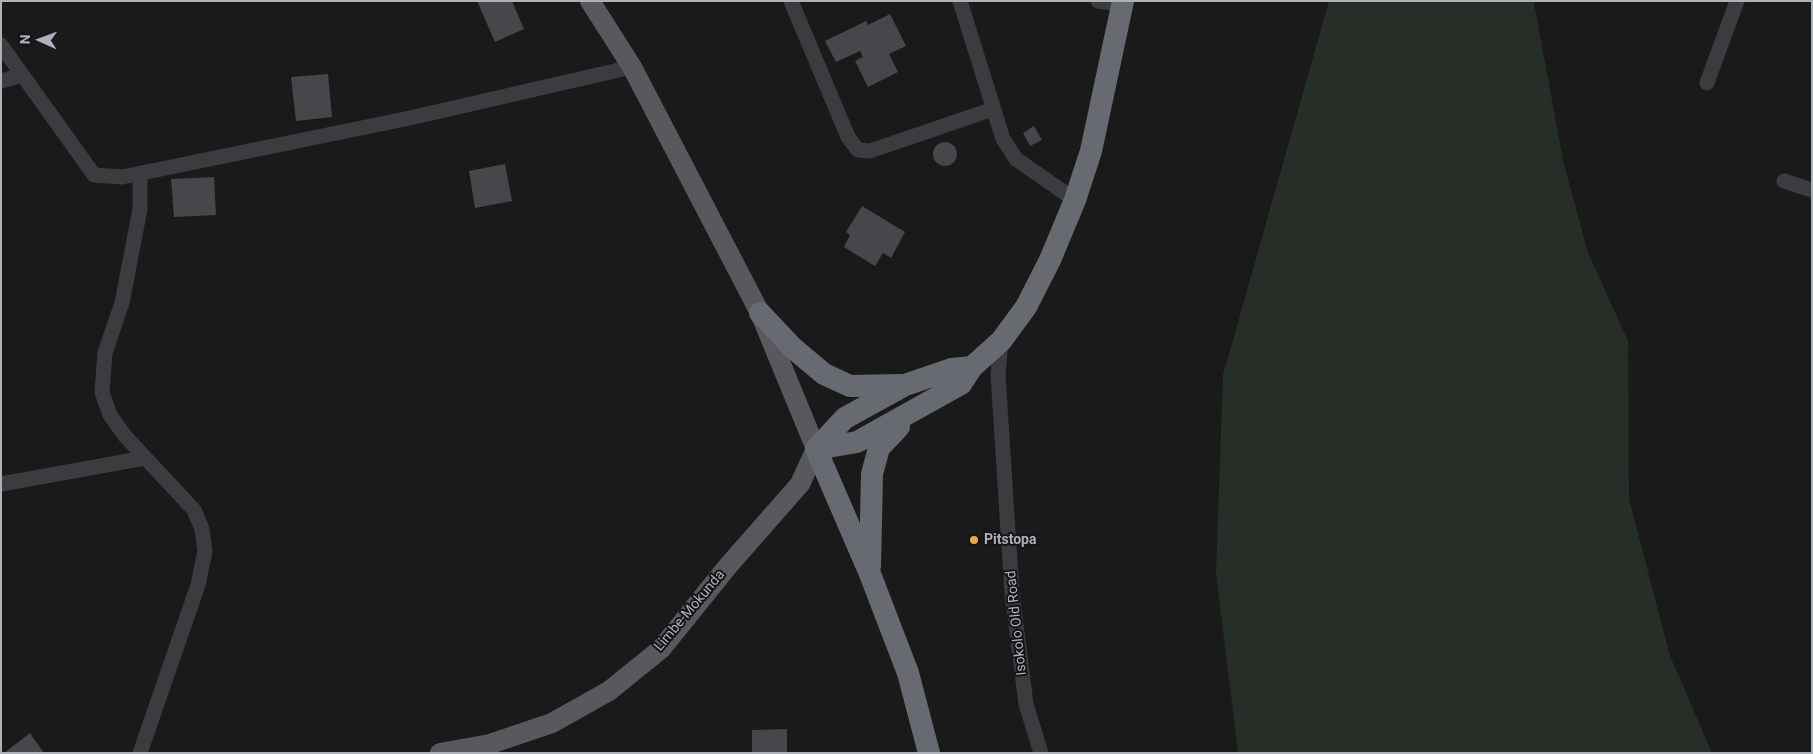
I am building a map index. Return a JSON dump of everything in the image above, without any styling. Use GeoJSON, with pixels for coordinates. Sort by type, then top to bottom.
{"type":"FeatureCollection","features":[{"type":"Feature","properties":{"kind":"highway"},"geometry":{"type":"LineString","coordinates":[[816,449],[857,442],[961,384],[972,367],[1001,341],[1026,307],[1050,260],[1075,200],[1091,152],[1122,3]]}},
{"type":"Feature","properties":{"kind":"highway"},"geometry":{"type":"LineString","coordinates":[[760,313],[793,348],[824,374],[850,386],[905,385]]}},
{"type":"Feature","properties":{"kind":"highway"},"geometry":{"type":"LineString","coordinates":[[816,449],[845,418],[905,385],[952,369],[972,367]]}},
{"type":"Feature","properties":{"kind":"highway"},"geometry":{"type":"LineString","coordinates":[[870,574],[872,474],[879,448],[915,410]]}},
{"type":"Feature","properties":{"kind":"highway"},"geometry":{"type":"LineString","coordinates":[[816,449],[870,574],[908,674],[929,753]]}},
{"type":"Feature","properties":{"kind":"main road"},"geometry":{"type":"LineString","coordinates":[[590,1],[632,67],[760,313],[816,449]]}},
{"type":"Feature","properties":{"kind":"main road","name":"Limbe-Mokunda"},"geometry":{"type":"LineString","coordinates":[[440,753],[490,744],[552,723],[609,691],[660,649],[728,566],[800,484],[816,449]]}},
{"type":"Feature","properties":{"kind":"street"},"geometry":{"type":"LineString","coordinates":[[790,1],[848,138],[858,150],[870,150],[993,109]]}},
{"type":"Feature","properties":{"kind":"street"},"geometry":{"type":"LineString","coordinates":[[960,1],[1004,139],[1016,159],[1075,200]]}},
{"type":"Feature","properties":{"kind":"street"},"geometry":{"type":"LineString","coordinates":[[1098,1],[1122,3]]}},
{"type":"Feature","properties":{"kind":"street"},"geometry":{"type":"LineString","coordinates":[[1707,83],[1738,1]]}},
{"type":"Feature","properties":{"kind":"street"},"geometry":{"type":"LineString","coordinates":[[1,45],[94,175],[122,177],[410,118],[632,67]]}},
{"type":"Feature","properties":{"kind":"street"},"geometry":{"type":"LineString","coordinates":[[1,81],[22,75]]}},
{"type":"Feature","properties":{"kind":"street"},"geometry":{"type":"LineString","coordinates":[[140,174],[140,209],[122,303],[105,353],[102,392],[110,415],[145,458],[194,510],[202,529],[205,551],[198,585],[140,753]]}},
{"type":"Feature","properties":{"kind":"street"},"geometry":{"type":"LineString","coordinates":[[1784,181],[1812,190]]}},
{"type":"Feature","properties":{"kind":"street","name":"Isokolo Old Road"},"geometry":{"type":"LineString","coordinates":[[1001,341],[998,375],[1012,593],[1026,704],[1041,753]]}},
{"type":"Feature","properties":{"kind":"street"},"geometry":{"type":"LineString","coordinates":[[1,484],[145,458]]}},
{"type":"Feature","properties":{"kind":"shaded area"},"geometry":{"type":"Polygon","coordinates":[[[1329,1],[1530,1],[1534,3],[1563,160],[1588,253],[1628,341],[1629,499],[1670,656],[1712,753],[1238,753],[1216,573],[1223,375],[1329,1]]]}},
{"type":"Feature","properties":{"kind":"building"},"geometry":{"type":"Polygon","coordinates":[[[477,1],[512,1],[524,29],[495,42],[477,1]]]}},
{"type":"Feature","properties":{"kind":"building"},"geometry":{"type":"Polygon","coordinates":[[[890,14],[906,46],[889,54],[898,72],[868,87],[855,61],[863,57],[860,51],[836,62],[825,41],[866,21],[868,25],[890,14]]]}},
{"type":"Feature","properties":{"kind":"building"},"geometry":{"type":"Polygon","coordinates":[[[328,74],[332,117],[296,121],[291,77],[328,74]]]}},
{"type":"Feature","properties":{"kind":"building"},"geometry":{"type":"Polygon","coordinates":[[[1034,126],[1042,140],[1030,146],[1023,133],[1034,126]]]}},
{"type":"Feature","properties":{"kind":"building"},"geometry":{"type":"Polygon","coordinates":[[[945,142],[950,143],[956,149],[956,159],[950,165],[945,166],[940,165],[934,159],[933,154],[934,149],[940,143],[945,142]]]}},
{"type":"Feature","properties":{"kind":"building"},"geometry":{"type":"Polygon","coordinates":[[[505,164],[512,201],[475,208],[469,171],[505,164]]]}},
{"type":"Feature","properties":{"kind":"building"},"geometry":{"type":"Polygon","coordinates":[[[214,177],[216,215],[174,217],[171,179],[214,177]]]}},
{"type":"Feature","properties":{"kind":"building"},"geometry":{"type":"Polygon","coordinates":[[[862,206],[905,232],[891,258],[883,253],[875,266],[844,247],[850,235],[846,232],[862,206]]]}},
{"type":"Feature","properties":{"kind":"building"},"geometry":{"type":"Polygon","coordinates":[[[787,729],[787,753],[752,753],[752,730],[787,729]]]}},
{"type":"Feature","properties":{"kind":"building"},"geometry":{"type":"Polygon","coordinates":[[[30,733],[44,753],[4,753],[30,733]]]}},
{"type":"Feature","properties":{"kind":"place","name":"Pitstopa"},"geometry":{"type":"Point","coordinates":[974,540]}}]}
